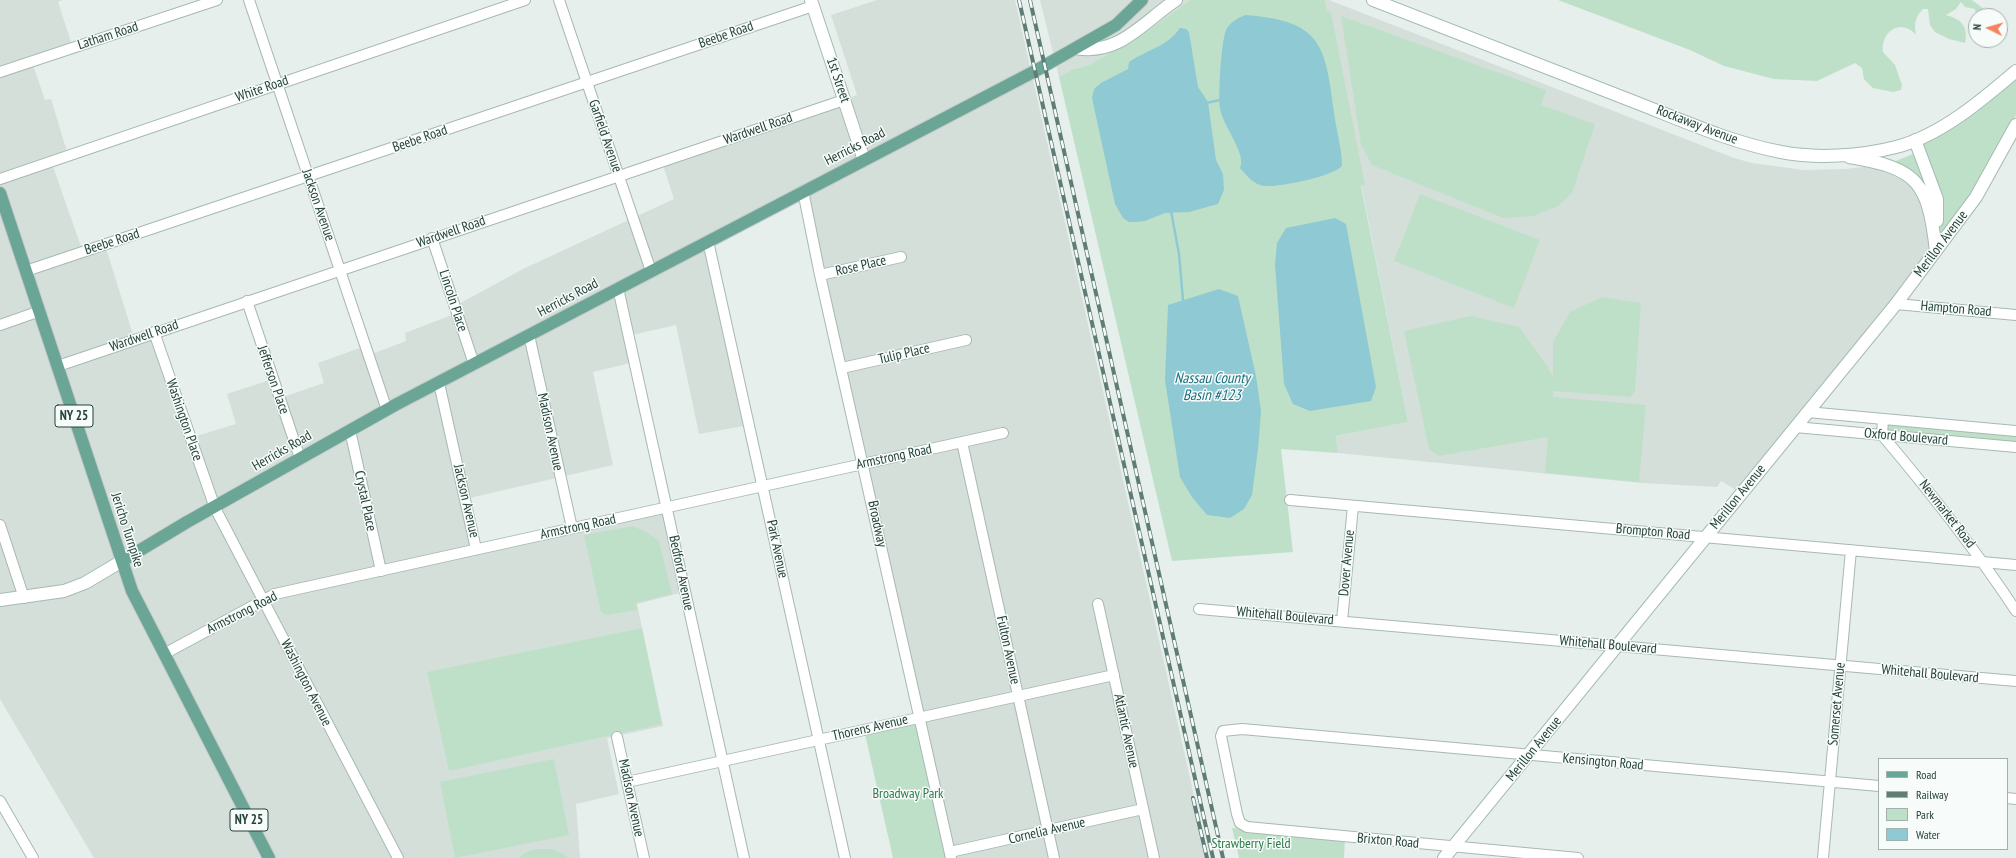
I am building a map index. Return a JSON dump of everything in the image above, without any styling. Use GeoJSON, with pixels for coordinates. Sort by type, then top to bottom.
{"type":"FeatureCollection","features":[{"type":"Feature","properties":{"kind":"main road","name":"Herricks Road"},"geometry":{"type":"LineString","coordinates":[[122,561],[300,458],[387,410],[1076,48],[1116,25],[1142,0]]}},
{"type":"Feature","properties":{"kind":"main road","name":"Jericho Turnpike"},"geometry":{"type":"LineString","coordinates":[[0,193],[4,220],[26,271],[40,311],[132,591],[269,858]]}},
{"type":"Feature","properties":{"kind":"street","name":"Latham Road"},"geometry":{"type":"LineString","coordinates":[[0,72],[217,0]]}},
{"type":"Feature","properties":{"kind":"street","name":"Jackson Avenue"},"geometry":{"type":"LineString","coordinates":[[249,0],[387,410]]}},
{"type":"Feature","properties":{"kind":"street","name":"White Road"},"geometry":{"type":"LineString","coordinates":[[0,179],[525,0]]}},
{"type":"Feature","properties":{"kind":"street","name":"Garfield Avenue"},"geometry":{"type":"LineString","coordinates":[[559,0],[651,271]]}},
{"type":"Feature","properties":{"kind":"street"},"geometry":{"type":"LineString","coordinates":[[1076,48],[1089,50],[1110,46],[1125,39],[1176,0]]}},
{"type":"Feature","properties":{"kind":"street","name":"Rockaway Avenue"},"geometry":{"type":"LineString","coordinates":[[1373,0],[1751,146],[1783,153],[1836,155],[1894,148],[1915,140],[1946,124],[1974,106],[2016,71]]}},
{"type":"Feature","properties":{"kind":"street","name":"Beebe Road"},"geometry":{"type":"LineString","coordinates":[[26,271],[587,82],[812,3]]}},
{"type":"Feature","properties":{"kind":"street","name":"1st Street"},"geometry":{"type":"LineString","coordinates":[[812,3],[864,160]]}},
{"type":"Feature","properties":{"kind":"street","name":"Wardwell Road"},"geometry":{"type":"LineString","coordinates":[[58,366],[339,269],[844,100]]}},
{"type":"Feature","properties":{"kind":"street","name":"Merillon Avenue"},"geometry":{"type":"LineString","coordinates":[[1444,858],[1896,304],[1976,197],[2016,125]]}},
{"type":"Feature","properties":{"kind":"street"},"geometry":{"type":"LineString","coordinates":[[1915,140],[1937,198],[1936,251]]}},
{"type":"Feature","properties":{"kind":"street"},"geometry":{"type":"LineString","coordinates":[[1836,155],[1890,166],[1911,178],[1922,190],[1927,201],[1932,216],[1936,251]]}},
{"type":"Feature","properties":{"kind":"street","name":"Broadway"},"geometry":{"type":"LineString","coordinates":[[803,191],[820,275],[864,463],[951,855]]}},
{"type":"Feature","properties":{"kind":"street","name":"Lincoln Place"},"geometry":{"type":"LineString","coordinates":[[432,238],[474,364]]}},
{"type":"Feature","properties":{"kind":"street","name":"Park Avenue"},"geometry":{"type":"LineString","coordinates":[[708,241],[845,858]]}},
{"type":"Feature","properties":{"kind":"street","name":"Rose Place"},"geometry":{"type":"LineString","coordinates":[[820,275],[901,257]]}},
{"type":"Feature","properties":{"kind":"street","name":"Bedford Avenue"},"geometry":{"type":"LineString","coordinates":[[618,288],[744,858]]}},
{"type":"Feature","properties":{"kind":"street","name":"Jefferson Place"},"geometry":{"type":"LineString","coordinates":[[247,301],[300,458]]}},
{"type":"Feature","properties":{"kind":"street","name":"Hampton Road"},"geometry":{"type":"LineString","coordinates":[[1896,304],[2016,315]]}},
{"type":"Feature","properties":{"kind":"street"},"geometry":{"type":"LineString","coordinates":[[0,325],[40,311]]}},
{"type":"Feature","properties":{"kind":"street","name":"Washington Place"},"geometry":{"type":"LineString","coordinates":[[154,332],[214,508]]}},
{"type":"Feature","properties":{"kind":"street","name":"Madison Avenue"},"geometry":{"type":"LineString","coordinates":[[529,335],[572,528]]}},
{"type":"Feature","properties":{"kind":"street","name":"Tulip Place"},"geometry":{"type":"LineString","coordinates":[[842,368],[966,340]]}},
{"type":"Feature","properties":{"kind":"street","name":"Jackson Avenue"},"geometry":{"type":"LineString","coordinates":[[439,383],[476,549]]}},
{"type":"Feature","properties":{"kind":"street","name":"Oxford Boulevard"},"geometry":{"type":"LineString","coordinates":[[1807,412],[2012,431]]}},
{"type":"Feature","properties":{"kind":"street"},"geometry":{"type":"LineString","coordinates":[[1882,435],[1883,419]]}},
{"type":"Feature","properties":{"kind":"street","name":"Oxford Boulevard"},"geometry":{"type":"LineString","coordinates":[[1795,427],[2011,446]]}},
{"type":"Feature","properties":{"kind":"street","name":"Crystal Place"},"geometry":{"type":"LineString","coordinates":[[350,430],[381,571]]}},
{"type":"Feature","properties":{"kind":"street"},"geometry":{"type":"LineString","coordinates":[[2011,446],[2012,431]]}},
{"type":"Feature","properties":{"kind":"street","name":"Armstrong Road"},"geometry":{"type":"LineString","coordinates":[[164,654],[275,594],[1003,433]]}},
{"type":"Feature","properties":{"kind":"street","name":"Newmarket Road"},"geometry":{"type":"LineString","coordinates":[[1882,435],[1940,503],[1984,563],[2016,611]]}},
{"type":"Feature","properties":{"kind":"street","name":"Fulton Avenue"},"geometry":{"type":"LineString","coordinates":[[962,442],[1054,858]]}},
{"type":"Feature","properties":{"kind":"street","name":"Brompton Road"},"geometry":{"type":"LineString","coordinates":[[1290,500],[2016,565]]}},
{"type":"Feature","properties":{"kind":"street","name":"Dover Avenue"},"geometry":{"type":"LineString","coordinates":[[1342,621],[1353,506]]}},
{"type":"Feature","properties":{"kind":"street","name":"Washington Avenue"},"geometry":{"type":"LineString","coordinates":[[214,508],[398,858]]}},
{"type":"Feature","properties":{"kind":"street"},"geometry":{"type":"LineString","coordinates":[[0,525],[24,598]]}},
{"type":"Feature","properties":{"kind":"street","name":"Somerset Avenue"},"geometry":{"type":"LineString","coordinates":[[1823,858],[1851,550]]}},
{"type":"Feature","properties":{"kind":"street","name":"Herricks Road"},"geometry":{"type":"LineString","coordinates":[[0,600],[55,594],[72,589],[122,561]]}},
{"type":"Feature","properties":{"kind":"street","name":"Atlantic Avenue"},"geometry":{"type":"LineString","coordinates":[[1098,604],[1154,858]]}},
{"type":"Feature","properties":{"kind":"street","name":"Whitehall Boulevard"},"geometry":{"type":"LineString","coordinates":[[1199,609],[2016,681]]}},
{"type":"Feature","properties":{"kind":"street","name":"Thorens Avenue"},"geometry":{"type":"LineString","coordinates":[[627,782],[1114,675]]}},
{"type":"Feature","properties":{"kind":"street","name":"Brixton Road"},"geometry":{"type":"LineString","coordinates":[[1256,730],[1231,729],[1223,731],[1222,736],[1240,822],[1247,828],[1578,858]]}},
{"type":"Feature","properties":{"kind":"street","name":"Kensington Road"},"geometry":{"type":"LineString","coordinates":[[1256,730],[1878,786]]}},
{"type":"Feature","properties":{"kind":"street","name":"Madison Avenue"},"geometry":{"type":"LineString","coordinates":[[618,737],[644,858]]}},
{"type":"Feature","properties":{"kind":"street"},"geometry":{"type":"LineString","coordinates":[[0,801],[33,858]]}},
{"type":"Feature","properties":{"kind":"street","name":"Cornelia Avenue"},"geometry":{"type":"LineString","coordinates":[[951,855],[1048,830],[1143,809]]}},
{"type":"Feature","properties":{"kind":"shaded area"},"geometry":{"type":"Polygon","coordinates":[[[0,0],[62,0],[58,2],[73,48],[32,62],[45,100],[51,99],[68,155],[51,161],[83,252],[105,245],[134,338],[154,332],[190,438],[236,424],[227,394],[273,379],[280,398],[324,383],[318,363],[365,346],[369,355],[406,341],[405,333],[457,313],[455,306],[523,269],[674,199],[662,162],[857,95],[831,15],[877,0],[1015,0],[1208,858],[951,858],[804,192],[709,241],[749,425],[699,434],[676,325],[632,335],[639,361],[593,372],[613,465],[465,499],[476,549],[666,509],[684,592],[637,604],[663,726],[607,738],[619,794],[576,804],[580,858],[404,858],[268,599],[263,600],[398,858],[94,858],[0,699],[0,0]]]}},
{"type":"Feature","properties":{"kind":"shaded area"},"geometry":{"type":"Polygon","coordinates":[[[1040,0],[1190,0],[1149,30],[1089,65],[1073,69],[1059,77],[1040,0]]]}},
{"type":"Feature","properties":{"kind":"shaded area"},"geometry":{"type":"Polygon","coordinates":[[[1325,0],[1329,0],[1734,158],[1752,163],[1804,170],[1845,169],[1872,166],[1893,171],[1923,196],[1933,250],[1741,493],[1721,481],[1717,487],[1642,483],[1338,453],[1336,436],[1408,422],[1325,0]]]}},
{"type":"Feature","properties":{"kind":"green space","name":"Nassau County Basin #123"},"geometry":{"type":"Polygon","coordinates":[[[1190,0],[1325,0],[1327,11],[1331,12],[1365,185],[1361,186],[1408,422],[1336,436],[1338,453],[1281,449],[1293,552],[1172,561],[1059,77],[1073,69],[1089,65],[1149,30],[1190,0]]]}},
{"type":"Feature","properties":{"kind":"green space"},"geometry":{"type":"Polygon","coordinates":[[[1558,0],[1972,0],[1983,8],[1965,7],[1961,2],[1956,9],[1946,15],[1962,24],[1966,32],[1965,43],[1949,39],[1935,32],[1930,25],[1928,9],[1923,9],[1917,18],[1915,24],[1916,35],[1910,30],[1899,27],[1888,33],[1883,45],[1883,52],[1895,65],[1902,85],[1901,90],[1893,92],[1873,88],[1864,79],[1862,68],[1855,63],[1817,81],[1774,79],[1724,66],[1690,50],[1558,0]]]}},
{"type":"Feature","properties":{"kind":"green space"},"geometry":{"type":"Polygon","coordinates":[[[1341,16],[1546,90],[1541,105],[1595,124],[1572,193],[1558,206],[1534,216],[1503,218],[1372,165],[1361,145],[1341,16]]]}},
{"type":"Feature","properties":{"kind":"green space"},"geometry":{"type":"Polygon","coordinates":[[[2016,78],[2016,115],[1989,167],[1939,245],[1940,213],[1919,141],[2016,78]]]}},
{"type":"Feature","properties":{"kind":"green space"},"geometry":{"type":"Polygon","coordinates":[[[1913,154],[1928,189],[1924,184],[1891,163],[1913,154]]]}},
{"type":"Feature","properties":{"kind":"green space"},"geometry":{"type":"Polygon","coordinates":[[[1420,194],[1540,240],[1514,308],[1394,261],[1420,194]]]}},
{"type":"Feature","properties":{"kind":"green space"},"geometry":{"type":"Polygon","coordinates":[[[1602,297],[1641,303],[1635,391],[1630,397],[1553,391],[1553,397],[1646,405],[1639,482],[1545,473],[1548,437],[1439,456],[1429,449],[1404,331],[1471,316],[1519,327],[1547,366],[1553,377],[1553,342],[1570,312],[1602,297]]]}},
{"type":"Feature","properties":{"kind":"green space"},"geometry":{"type":"Polygon","coordinates":[[[1885,421],[2016,433],[2016,446],[1883,434],[1885,421]]]}},
{"type":"Feature","properties":{"kind":"green space"},"geometry":{"type":"Polygon","coordinates":[[[633,526],[648,533],[659,541],[672,594],[636,603],[637,610],[607,615],[601,612],[584,535],[633,526]]]}},
{"type":"Feature","properties":{"kind":"green space"},"geometry":{"type":"Polygon","coordinates":[[[642,628],[662,724],[449,771],[427,672],[642,628]]]}},
{"type":"Feature","properties":{"kind":"green space","name":"Broadway Park"},"geometry":{"type":"Polygon","coordinates":[[[920,717],[951,858],[893,858],[864,730],[920,717]]]}},
{"type":"Feature","properties":{"kind":"green space"},"geometry":{"type":"Polygon","coordinates":[[[554,759],[569,835],[455,858],[440,782],[554,759]]]}},
{"type":"Feature","properties":{"kind":"green space","name":"Strawberry Field"},"geometry":{"type":"Polygon","coordinates":[[[1232,828],[1345,838],[1344,858],[1239,858],[1232,828]]]}},
{"type":"Feature","properties":{"kind":"green space"},"geometry":{"type":"Polygon","coordinates":[[[536,849],[553,849],[567,856],[567,858],[519,858],[524,853],[536,849]]]}},
{"type":"Feature","properties":{"kind":"water"},"geometry":{"type":"Polygon","coordinates":[[[1245,15],[1270,18],[1290,23],[1304,30],[1315,40],[1322,53],[1331,88],[1342,159],[1342,166],[1336,170],[1328,174],[1305,180],[1282,185],[1265,186],[1254,182],[1240,168],[1241,162],[1238,148],[1222,116],[1219,102],[1221,57],[1226,30],[1237,19],[1245,15]]]}},
{"type":"Feature","properties":{"kind":"water"},"geometry":{"type":"Polygon","coordinates":[[[1180,28],[1186,29],[1189,32],[1198,87],[1208,102],[1216,160],[1223,174],[1224,190],[1218,204],[1189,212],[1165,213],[1145,221],[1129,222],[1123,218],[1115,204],[1092,98],[1094,89],[1101,83],[1128,69],[1129,62],[1169,40],[1180,28]]]}},
{"type":"Feature","properties":{"kind":"water"},"geometry":{"type":"Polygon","coordinates":[[[1335,218],[1346,224],[1376,387],[1371,401],[1310,411],[1293,404],[1284,384],[1275,265],[1277,243],[1286,228],[1335,218]]]}},
{"type":"Feature","properties":{"kind":"water","name":"Nassau County Basin #123"},"geometry":{"type":"Polygon","coordinates":[[[1219,289],[1238,296],[1256,376],[1261,411],[1252,495],[1244,509],[1230,518],[1207,515],[1192,497],[1180,477],[1165,380],[1168,305],[1219,289]]]}},
{"type":"Feature","properties":{"kind":"waterway"},"geometry":{"type":"LineString","coordinates":[[1206,103],[1220,100]]}},
{"type":"Feature","properties":{"kind":"waterway"},"geometry":{"type":"LineString","coordinates":[[1171,211],[1179,254],[1183,300]]}},
{"type":"Feature","properties":{"kind":"railway"},"geometry":{"type":"LineString","coordinates":[[1019,0],[1213,858]]}},
{"type":"Feature","properties":{"kind":"railway"},"geometry":{"type":"LineString","coordinates":[[1030,0],[1223,858]]}},
{"type":"Feature","properties":{"kind":"railway"},"geometry":{"type":"LineString","coordinates":[[1193,798],[1207,858]]}}]}
